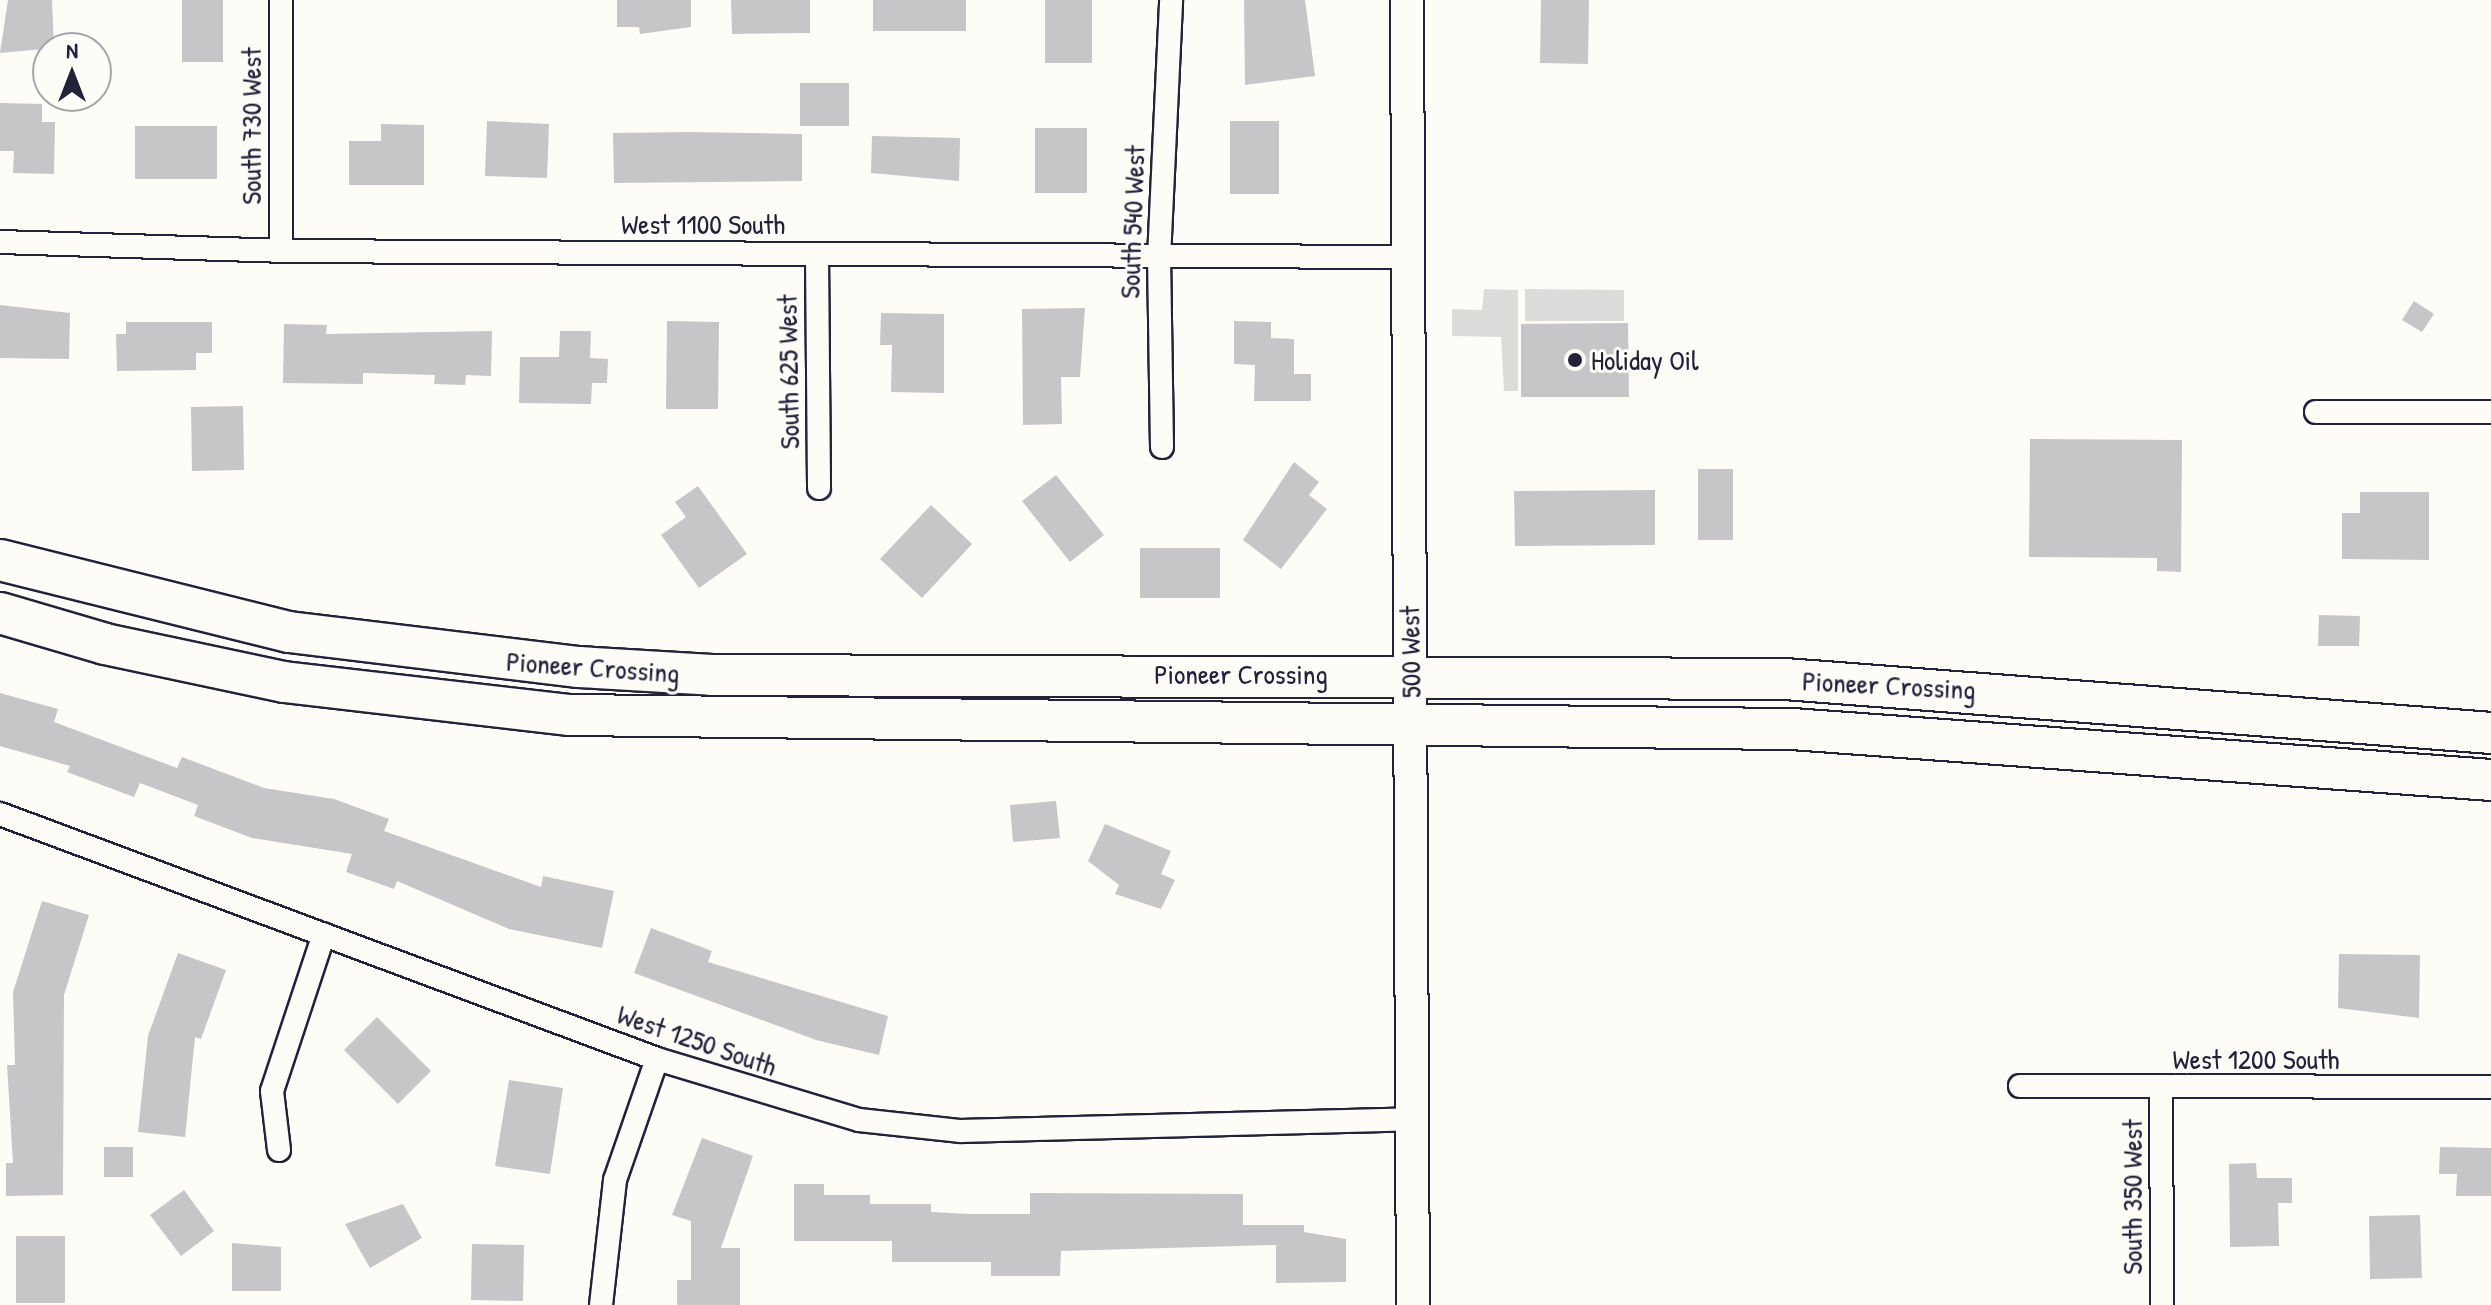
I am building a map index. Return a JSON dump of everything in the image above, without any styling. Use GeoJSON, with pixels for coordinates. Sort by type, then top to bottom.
{"type":"FeatureCollection","features":[{"type":"Feature","properties":{"kind":"highway","name":"Pioneer Crossing"},"geometry":{"type":"LineString","coordinates":[[0,560],[289,632],[579,667],[712,675],[1410,673],[1963,689],[2491,733]]}},
{"type":"Feature","properties":{"kind":"highway","name":"Pioneer Crossing"},"geometry":{"type":"LineString","coordinates":[[0,613],[105,644],[284,682],[555,714],[703,722],[1411,721],[1808,729],[2491,780]]}},
{"type":"Feature","properties":{"kind":"street","name":"South 730 West"},"geometry":{"type":"LineString","coordinates":[[281,0],[281,251]]}},
{"type":"Feature","properties":{"kind":"street","name":"South 540 West"},"geometry":{"type":"LineString","coordinates":[[1162,447],[1159,258],[1171,0]]}},
{"type":"Feature","properties":{"kind":"street","name":"500 West"},"geometry":{"type":"LineString","coordinates":[[1407,0],[1413,1305]]}},
{"type":"Feature","properties":{"kind":"street","name":"West 1100 South"},"geometry":{"type":"LineString","coordinates":[[0,242],[281,251],[1406,257]]}},
{"type":"Feature","properties":{"kind":"street","name":"South 625 West"},"geometry":{"type":"LineString","coordinates":[[817,255],[819,488]]}},
{"type":"Feature","properties":{"kind":"street"},"geometry":{"type":"LineString","coordinates":[[2316,412],[2491,412]]}},
{"type":"Feature","properties":{"kind":"street","name":"West 1250 South"},"geometry":{"type":"LineString","coordinates":[[0,814],[657,1059],[859,1120],[961,1131],[1412,1119]]}},
{"type":"Feature","properties":{"kind":"street"},"geometry":{"type":"LineString","coordinates":[[279,1150],[272,1091],[324,934]]}},
{"type":"Feature","properties":{"kind":"street"},"geometry":{"type":"LineString","coordinates":[[601,1305],[615,1180],[657,1059]]}},
{"type":"Feature","properties":{"kind":"street","name":"West 1200 South"},"geometry":{"type":"LineString","coordinates":[[2020,1086],[2161,1090],[2491,1087]]}},
{"type":"Feature","properties":{"kind":"street","name":"South 350 West"},"geometry":{"type":"LineString","coordinates":[[2161,1090],[2162,1305]]}},
{"type":"Feature","properties":{"kind":"shaded area"},"geometry":{"type":"Polygon","coordinates":[[[1484,289],[1518,290],[1518,391],[1504,391],[1501,337],[1452,336],[1452,309],[1482,310],[1484,289]]]}},
{"type":"Feature","properties":{"kind":"shaded area"},"geometry":{"type":"Polygon","coordinates":[[[1525,289],[1624,290],[1624,321],[1525,321],[1525,289]]]}},
{"type":"Feature","properties":{"kind":"building"},"geometry":{"type":"Polygon","coordinates":[[[8,0],[52,0],[53,32],[32,32],[32,50],[0,53],[8,0]]]}},
{"type":"Feature","properties":{"kind":"building"},"geometry":{"type":"Polygon","coordinates":[[[182,0],[223,0],[223,62],[182,62],[182,0]]]}},
{"type":"Feature","properties":{"kind":"building"},"geometry":{"type":"Polygon","coordinates":[[[617,0],[691,0],[691,27],[640,34],[639,27],[617,27],[617,0]]]}},
{"type":"Feature","properties":{"kind":"building"},"geometry":{"type":"Polygon","coordinates":[[[731,0],[810,0],[810,33],[732,34],[731,0]]]}},
{"type":"Feature","properties":{"kind":"building"},"geometry":{"type":"Polygon","coordinates":[[[873,0],[966,0],[966,31],[873,31],[873,0]]]}},
{"type":"Feature","properties":{"kind":"building"},"geometry":{"type":"Polygon","coordinates":[[[1045,0],[1092,0],[1092,63],[1045,63],[1045,0]]]}},
{"type":"Feature","properties":{"kind":"building"},"geometry":{"type":"Polygon","coordinates":[[[1244,0],[1305,0],[1315,76],[1245,85],[1244,0]]]}},
{"type":"Feature","properties":{"kind":"building"},"geometry":{"type":"Polygon","coordinates":[[[1541,0],[1589,0],[1588,64],[1540,63],[1541,0]]]}},
{"type":"Feature","properties":{"kind":"building"},"geometry":{"type":"Polygon","coordinates":[[[800,83],[849,83],[849,126],[800,126],[800,83]]]}},
{"type":"Feature","properties":{"kind":"building"},"geometry":{"type":"Polygon","coordinates":[[[0,103],[32,104],[32,112],[42,112],[42,122],[55,122],[54,174],[13,173],[14,151],[0,151],[0,103]]]}},
{"type":"Feature","properties":{"kind":"building"},"geometry":{"type":"Polygon","coordinates":[[[487,121],[549,124],[547,178],[485,176],[487,121]]]}},
{"type":"Feature","properties":{"kind":"building"},"geometry":{"type":"Polygon","coordinates":[[[1230,121],[1279,121],[1279,194],[1230,194],[1230,121]]]}},
{"type":"Feature","properties":{"kind":"building"},"geometry":{"type":"Polygon","coordinates":[[[381,124],[424,125],[424,185],[349,185],[349,141],[381,141],[381,124]]]}},
{"type":"Feature","properties":{"kind":"building"},"geometry":{"type":"Polygon","coordinates":[[[135,126],[217,126],[217,179],[135,179],[135,126]]]}},
{"type":"Feature","properties":{"kind":"building"},"geometry":{"type":"Polygon","coordinates":[[[1035,128],[1087,128],[1087,193],[1035,193],[1035,128]]]}},
{"type":"Feature","properties":{"kind":"building"},"geometry":{"type":"Polygon","coordinates":[[[613,133],[802,134],[802,181],[614,183],[613,133]]]}},
{"type":"Feature","properties":{"kind":"building"},"geometry":{"type":"Polygon","coordinates":[[[872,136],[960,138],[959,181],[871,173],[872,136]]]}},
{"type":"Feature","properties":{"kind":"building"},"geometry":{"type":"Polygon","coordinates":[[[2414,301],[2434,314],[2422,332],[2402,320],[2414,301]]]}},
{"type":"Feature","properties":{"kind":"building"},"geometry":{"type":"Polygon","coordinates":[[[0,305],[70,313],[69,359],[0,358],[0,305]]]}},
{"type":"Feature","properties":{"kind":"building"},"geometry":{"type":"Polygon","coordinates":[[[1085,308],[1080,377],[1061,377],[1062,424],[1023,425],[1022,309],[1085,308]]]}},
{"type":"Feature","properties":{"kind":"building"},"geometry":{"type":"Polygon","coordinates":[[[881,313],[944,314],[944,393],[891,392],[892,345],[880,345],[881,313]]]}},
{"type":"Feature","properties":{"kind":"building"},"geometry":{"type":"Polygon","coordinates":[[[667,321],[719,322],[718,409],[666,409],[667,321]]]}},
{"type":"Feature","properties":{"kind":"building"},"geometry":{"type":"Polygon","coordinates":[[[1234,321],[1271,322],[1271,338],[1294,339],[1294,374],[1311,374],[1311,401],[1254,401],[1255,365],[1234,364],[1234,321]]]}},
{"type":"Feature","properties":{"kind":"building"},"geometry":{"type":"Polygon","coordinates":[[[126,322],[212,322],[212,353],[196,353],[196,370],[117,371],[116,334],[126,334],[126,322]]]}},
{"type":"Feature","properties":{"kind":"building","name":"Holiday Oil"},"geometry":{"type":"Polygon","coordinates":[[[1628,323],[1629,397],[1521,397],[1521,324],[1628,323]]]}},
{"type":"Feature","properties":{"kind":"building"},"geometry":{"type":"Polygon","coordinates":[[[284,324],[327,325],[326,334],[492,331],[491,376],[466,375],[465,385],[434,384],[435,375],[363,373],[363,384],[283,383],[284,324]]]}},
{"type":"Feature","properties":{"kind":"building"},"geometry":{"type":"Polygon","coordinates":[[[560,331],[591,331],[590,358],[608,359],[607,383],[592,383],[591,404],[519,403],[520,357],[559,357],[560,331]]]}},
{"type":"Feature","properties":{"kind":"building"},"geometry":{"type":"Polygon","coordinates":[[[243,406],[244,470],[192,471],[191,407],[243,406]]]}},
{"type":"Feature","properties":{"kind":"building"},"geometry":{"type":"Polygon","coordinates":[[[2030,439],[2182,440],[2181,572],[2157,571],[2157,558],[2029,557],[2030,439]]]}},
{"type":"Feature","properties":{"kind":"building"},"geometry":{"type":"Polygon","coordinates":[[[1294,462],[1319,482],[1309,495],[1327,509],[1281,569],[1243,540],[1294,462]]]}},
{"type":"Feature","properties":{"kind":"building"},"geometry":{"type":"Polygon","coordinates":[[[1698,469],[1733,469],[1733,540],[1698,540],[1698,469]]]}},
{"type":"Feature","properties":{"kind":"building"},"geometry":{"type":"Polygon","coordinates":[[[1056,475],[1104,535],[1070,562],[1022,501],[1056,475]]]}},
{"type":"Feature","properties":{"kind":"building"},"geometry":{"type":"Polygon","coordinates":[[[698,486],[747,554],[699,588],[661,535],[686,517],[675,502],[698,486]]]}},
{"type":"Feature","properties":{"kind":"building"},"geometry":{"type":"Polygon","coordinates":[[[1655,490],[1655,545],[1515,546],[1514,491],[1655,490]]]}},
{"type":"Feature","properties":{"kind":"building"},"geometry":{"type":"Polygon","coordinates":[[[2360,492],[2429,492],[2429,560],[2342,559],[2342,513],[2360,513],[2360,492]]]}},
{"type":"Feature","properties":{"kind":"building"},"geometry":{"type":"Polygon","coordinates":[[[931,505],[972,544],[922,598],[880,559],[931,505]]]}},
{"type":"Feature","properties":{"kind":"building"},"geometry":{"type":"Polygon","coordinates":[[[1140,548],[1220,548],[1220,598],[1140,598],[1140,548]]]}},
{"type":"Feature","properties":{"kind":"building"},"geometry":{"type":"Polygon","coordinates":[[[2319,615],[2360,616],[2359,646],[2318,646],[2319,615]]]}},
{"type":"Feature","properties":{"kind":"building"},"geometry":{"type":"Polygon","coordinates":[[[0,693],[58,709],[54,722],[177,768],[182,757],[264,788],[334,799],[389,819],[384,831],[541,887],[543,876],[614,891],[602,948],[509,929],[397,881],[394,889],[346,872],[352,854],[252,838],[194,816],[198,805],[140,783],[134,797],[67,772],[70,766],[0,746],[0,693]]]}},
{"type":"Feature","properties":{"kind":"building"},"geometry":{"type":"Polygon","coordinates":[[[1056,801],[1060,838],[1013,842],[1010,805],[1056,801]]]}},
{"type":"Feature","properties":{"kind":"building"},"geometry":{"type":"Polygon","coordinates":[[[1105,824],[1171,851],[1161,874],[1175,880],[1161,909],[1115,894],[1119,885],[1088,861],[1105,824]]]}},
{"type":"Feature","properties":{"kind":"building"},"geometry":{"type":"Polygon","coordinates":[[[42,901],[89,915],[64,995],[63,1195],[6,1196],[6,1163],[13,1163],[7,1065],[15,1065],[13,992],[42,901]]]}},
{"type":"Feature","properties":{"kind":"building"},"geometry":{"type":"Polygon","coordinates":[[[651,928],[712,951],[708,962],[888,1016],[879,1055],[816,1040],[634,973],[651,928]]]}},
{"type":"Feature","properties":{"kind":"building"},"geometry":{"type":"Polygon","coordinates":[[[178,953],[226,970],[201,1039],[195,1037],[185,1137],[138,1132],[148,1036],[178,953]]]}},
{"type":"Feature","properties":{"kind":"building"},"geometry":{"type":"Polygon","coordinates":[[[2339,954],[2420,955],[2419,1018],[2338,1008],[2339,954]]]}},
{"type":"Feature","properties":{"kind":"building"},"geometry":{"type":"Polygon","coordinates":[[[377,1017],[431,1071],[398,1104],[344,1050],[377,1017]]]}},
{"type":"Feature","properties":{"kind":"building"},"geometry":{"type":"Polygon","coordinates":[[[509,1080],[563,1088],[550,1174],[495,1166],[509,1080]]]}},
{"type":"Feature","properties":{"kind":"building"},"geometry":{"type":"Polygon","coordinates":[[[702,1138],[753,1156],[721,1248],[740,1248],[740,1305],[677,1305],[677,1280],[691,1280],[691,1221],[672,1215],[702,1138]]]}},
{"type":"Feature","properties":{"kind":"building"},"geometry":{"type":"Polygon","coordinates":[[[104,1147],[133,1147],[133,1177],[104,1177],[104,1147]]]}},
{"type":"Feature","properties":{"kind":"building"},"geometry":{"type":"Polygon","coordinates":[[[2440,1147],[2491,1148],[2491,1196],[2456,1196],[2457,1174],[2439,1174],[2440,1147]]]}},
{"type":"Feature","properties":{"kind":"building"},"geometry":{"type":"Polygon","coordinates":[[[2256,1163],[2257,1178],[2292,1178],[2292,1203],[2278,1203],[2279,1246],[2230,1247],[2229,1164],[2256,1163]]]}},
{"type":"Feature","properties":{"kind":"building"},"geometry":{"type":"Polygon","coordinates":[[[794,1184],[824,1184],[824,1195],[870,1195],[870,1204],[931,1204],[931,1212],[969,1214],[1030,1214],[1030,1193],[1243,1194],[1243,1225],[1304,1225],[1304,1232],[1346,1239],[1346,1282],[1276,1283],[1276,1245],[1061,1251],[1060,1276],[991,1276],[991,1262],[892,1262],[892,1241],[794,1241],[794,1184]]]}},
{"type":"Feature","properties":{"kind":"building"},"geometry":{"type":"Polygon","coordinates":[[[184,1190],[214,1231],[181,1256],[150,1215],[184,1190]]]}},
{"type":"Feature","properties":{"kind":"building"},"geometry":{"type":"Polygon","coordinates":[[[403,1204],[422,1238],[370,1268],[345,1224],[403,1204]]]}},
{"type":"Feature","properties":{"kind":"building"},"geometry":{"type":"Polygon","coordinates":[[[2420,1215],[2422,1278],[2370,1279],[2369,1216],[2420,1215]]]}},
{"type":"Feature","properties":{"kind":"building"},"geometry":{"type":"Polygon","coordinates":[[[16,1236],[65,1236],[65,1303],[16,1303],[16,1236]]]}},
{"type":"Feature","properties":{"kind":"building"},"geometry":{"type":"Polygon","coordinates":[[[232,1243],[281,1247],[281,1291],[232,1291],[232,1243]]]}},
{"type":"Feature","properties":{"kind":"building"},"geometry":{"type":"Polygon","coordinates":[[[472,1244],[524,1245],[523,1301],[471,1300],[472,1244]]]}},
{"type":"Feature","properties":{"kind":"place","name":"Holiday Oil"},"geometry":{"type":"Point","coordinates":[1575,360]}}]}
